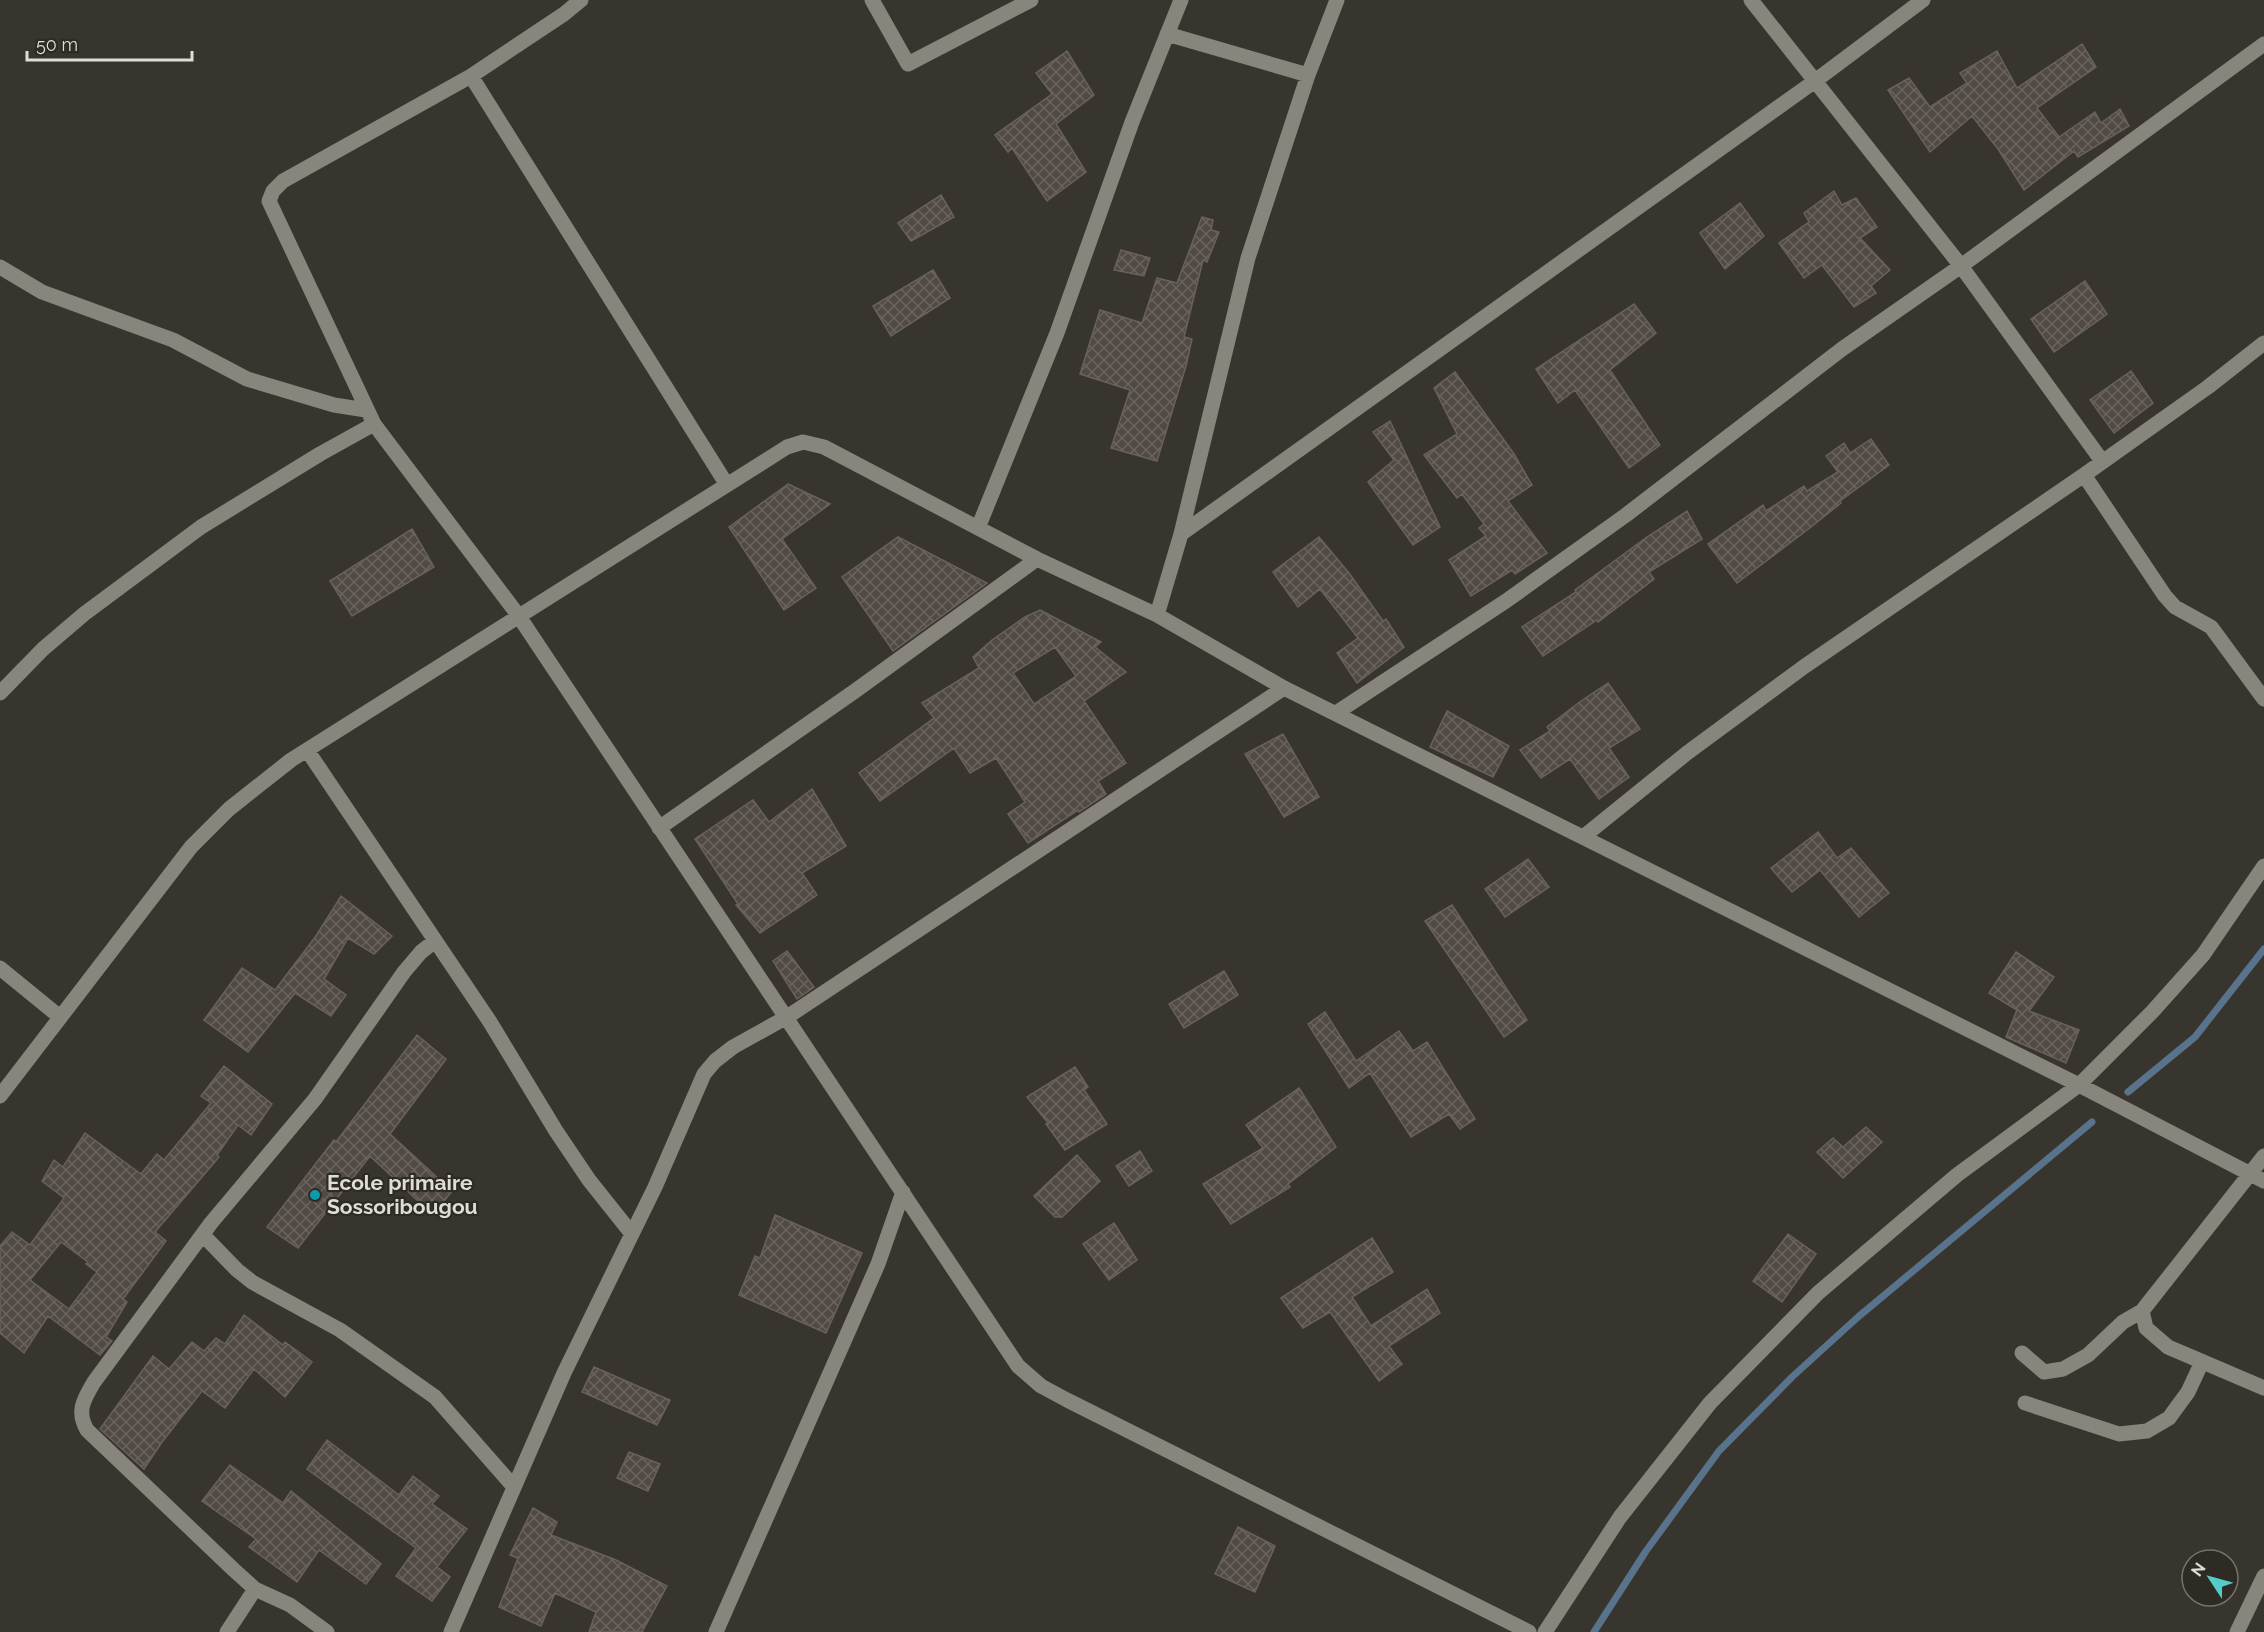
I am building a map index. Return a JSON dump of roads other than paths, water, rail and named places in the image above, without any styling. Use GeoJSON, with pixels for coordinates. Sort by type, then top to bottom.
{"type":"FeatureCollection","features":[{"type":"Feature","properties":{"kind":"street"},"geometry":{"type":"LineString","coordinates":[[581,0],[564,14],[471,76],[283,181],[273,190],[269,201],[374,424],[518,615],[1018,1366],[1041,1386],[1529,1632]]}},
{"type":"Feature","properties":{"kind":"street"},"geometry":{"type":"LineString","coordinates":[[872,0],[908,64],[1031,0]]}},
{"type":"Feature","properties":{"kind":"street"},"geometry":{"type":"LineString","coordinates":[[978,528],[1057,333],[1132,122],[1181,0]]}},
{"type":"Feature","properties":{"kind":"street"},"geometry":{"type":"LineString","coordinates":[[1158,615],[1248,258],[1308,75],[1337,0]]}},
{"type":"Feature","properties":{"kind":"street"},"geometry":{"type":"LineString","coordinates":[[1751,0],[1961,266],[2103,461]]}},
{"type":"Feature","properties":{"kind":"street"},"geometry":{"type":"LineString","coordinates":[[1180,534],[1815,81],[1923,0]]}},
{"type":"Feature","properties":{"kind":"street"},"geometry":{"type":"LineString","coordinates":[[1167,34],[1308,75]]}},
{"type":"Feature","properties":{"kind":"street"},"geometry":{"type":"LineString","coordinates":[[1335,713],[1506,601],[1626,515],[1842,349],[1961,266],[2264,44]]}},
{"type":"Feature","properties":{"kind":"street"},"geometry":{"type":"LineString","coordinates":[[471,76],[727,485]]}},
{"type":"Feature","properties":{"kind":"street"},"geometry":{"type":"LineString","coordinates":[[0,267],[42,292],[172,340],[247,379],[334,405],[366,410]]}},
{"type":"Feature","properties":{"kind":"street"},"geometry":{"type":"LineString","coordinates":[[1583,837],[1687,753],[1805,666],[2084,475],[2208,387],[2264,343]]}},
{"type":"Feature","properties":{"kind":"street"},"geometry":{"type":"LineString","coordinates":[[0,693],[43,649],[84,614],[201,527],[320,454],[374,424]]}},
{"type":"Feature","properties":{"kind":"street"},"geometry":{"type":"LineString","coordinates":[[0,1096],[191,847],[229,809],[307,750],[518,615],[787,447],[803,442],[824,447],[1037,559],[1158,615],[1284,688],[2079,1085],[2257,1178]]}},
{"type":"Feature","properties":{"kind":"street"},"geometry":{"type":"LineString","coordinates":[[2084,475],[2165,597],[2175,607],[2211,627],[2264,699]]}},
{"type":"Feature","properties":{"kind":"street"},"geometry":{"type":"LineString","coordinates":[[659,828],[855,691],[1037,559]]}},
{"type":"Feature","properties":{"kind":"street"},"geometry":{"type":"LineString","coordinates":[[451,1632],[564,1373],[632,1234],[705,1074],[715,1060],[733,1047],[787,1017],[1284,688]]}},
{"type":"Feature","properties":{"kind":"street"},"geometry":{"type":"LineString","coordinates":[[307,750],[490,1023],[562,1141],[589,1180],[632,1234]]}},
{"type":"Feature","properties":{"kind":"street"},"geometry":{"type":"LineString","coordinates":[[1545,1632],[1620,1517],[1710,1403],[1818,1293],[1957,1175],[2079,1085],[2152,1012],[2203,955],[2264,866]]}},
{"type":"Feature","properties":{"kind":"street"},"geometry":{"type":"LineString","coordinates":[[327,1632],[290,1605],[255,1589],[148,1491],[87,1431],[81,1415],[81,1406],[94,1382],[203,1235],[244,1182],[315,1099],[404,972],[421,952],[435,941]]}},
{"type":"Feature","properties":{"kind":"street"},"geometry":{"type":"LineString","coordinates":[[0,968],[60,1017]]}},
{"type":"Feature","properties":{"kind":"street"},"geometry":{"type":"LineString","coordinates":[[2022,1353],[2044,1371],[2063,1369],[2088,1355],[2123,1322],[2142,1311],[2257,1178],[2264,1156]]}},
{"type":"Feature","properties":{"kind":"street"},"geometry":{"type":"LineString","coordinates":[[716,1632],[878,1264],[903,1192]]}},
{"type":"Feature","properties":{"kind":"street"},"geometry":{"type":"LineString","coordinates":[[203,1235],[252,1282],[340,1330],[435,1397],[514,1487]]}},
{"type":"Feature","properties":{"kind":"street"},"geometry":{"type":"LineString","coordinates":[[2142,1311],[2146,1328],[2168,1347],[2264,1388]]}},
{"type":"Feature","properties":{"kind":"street"},"geometry":{"type":"LineString","coordinates":[[2025,1403],[2119,1434],[2147,1431],[2169,1418],[2188,1392],[2202,1362]]}},
{"type":"Feature","properties":{"kind":"street"},"geometry":{"type":"LineString","coordinates":[[2237,1632],[2264,1576]]}},
{"type":"Feature","properties":{"kind":"street"},"geometry":{"type":"LineString","coordinates":[[227,1632],[255,1589]]}},
{"type":"Feature","properties":{"kind":"waterway"},"geometry":{"type":"LineString","coordinates":[[2128,1092],[2195,1037],[2264,949]]}},
{"type":"Feature","properties":{"kind":"waterway"},"geometry":{"type":"LineString","coordinates":[[1594,1632],[1646,1551],[1719,1451],[1792,1377],[1858,1317],[2092,1122]]}},
{"type":"Feature","properties":{"kind":"place","name":"Ecole primaire Sossoribougou"},"geometry":{"type":"Point","coordinates":[315,1195]}}]}
